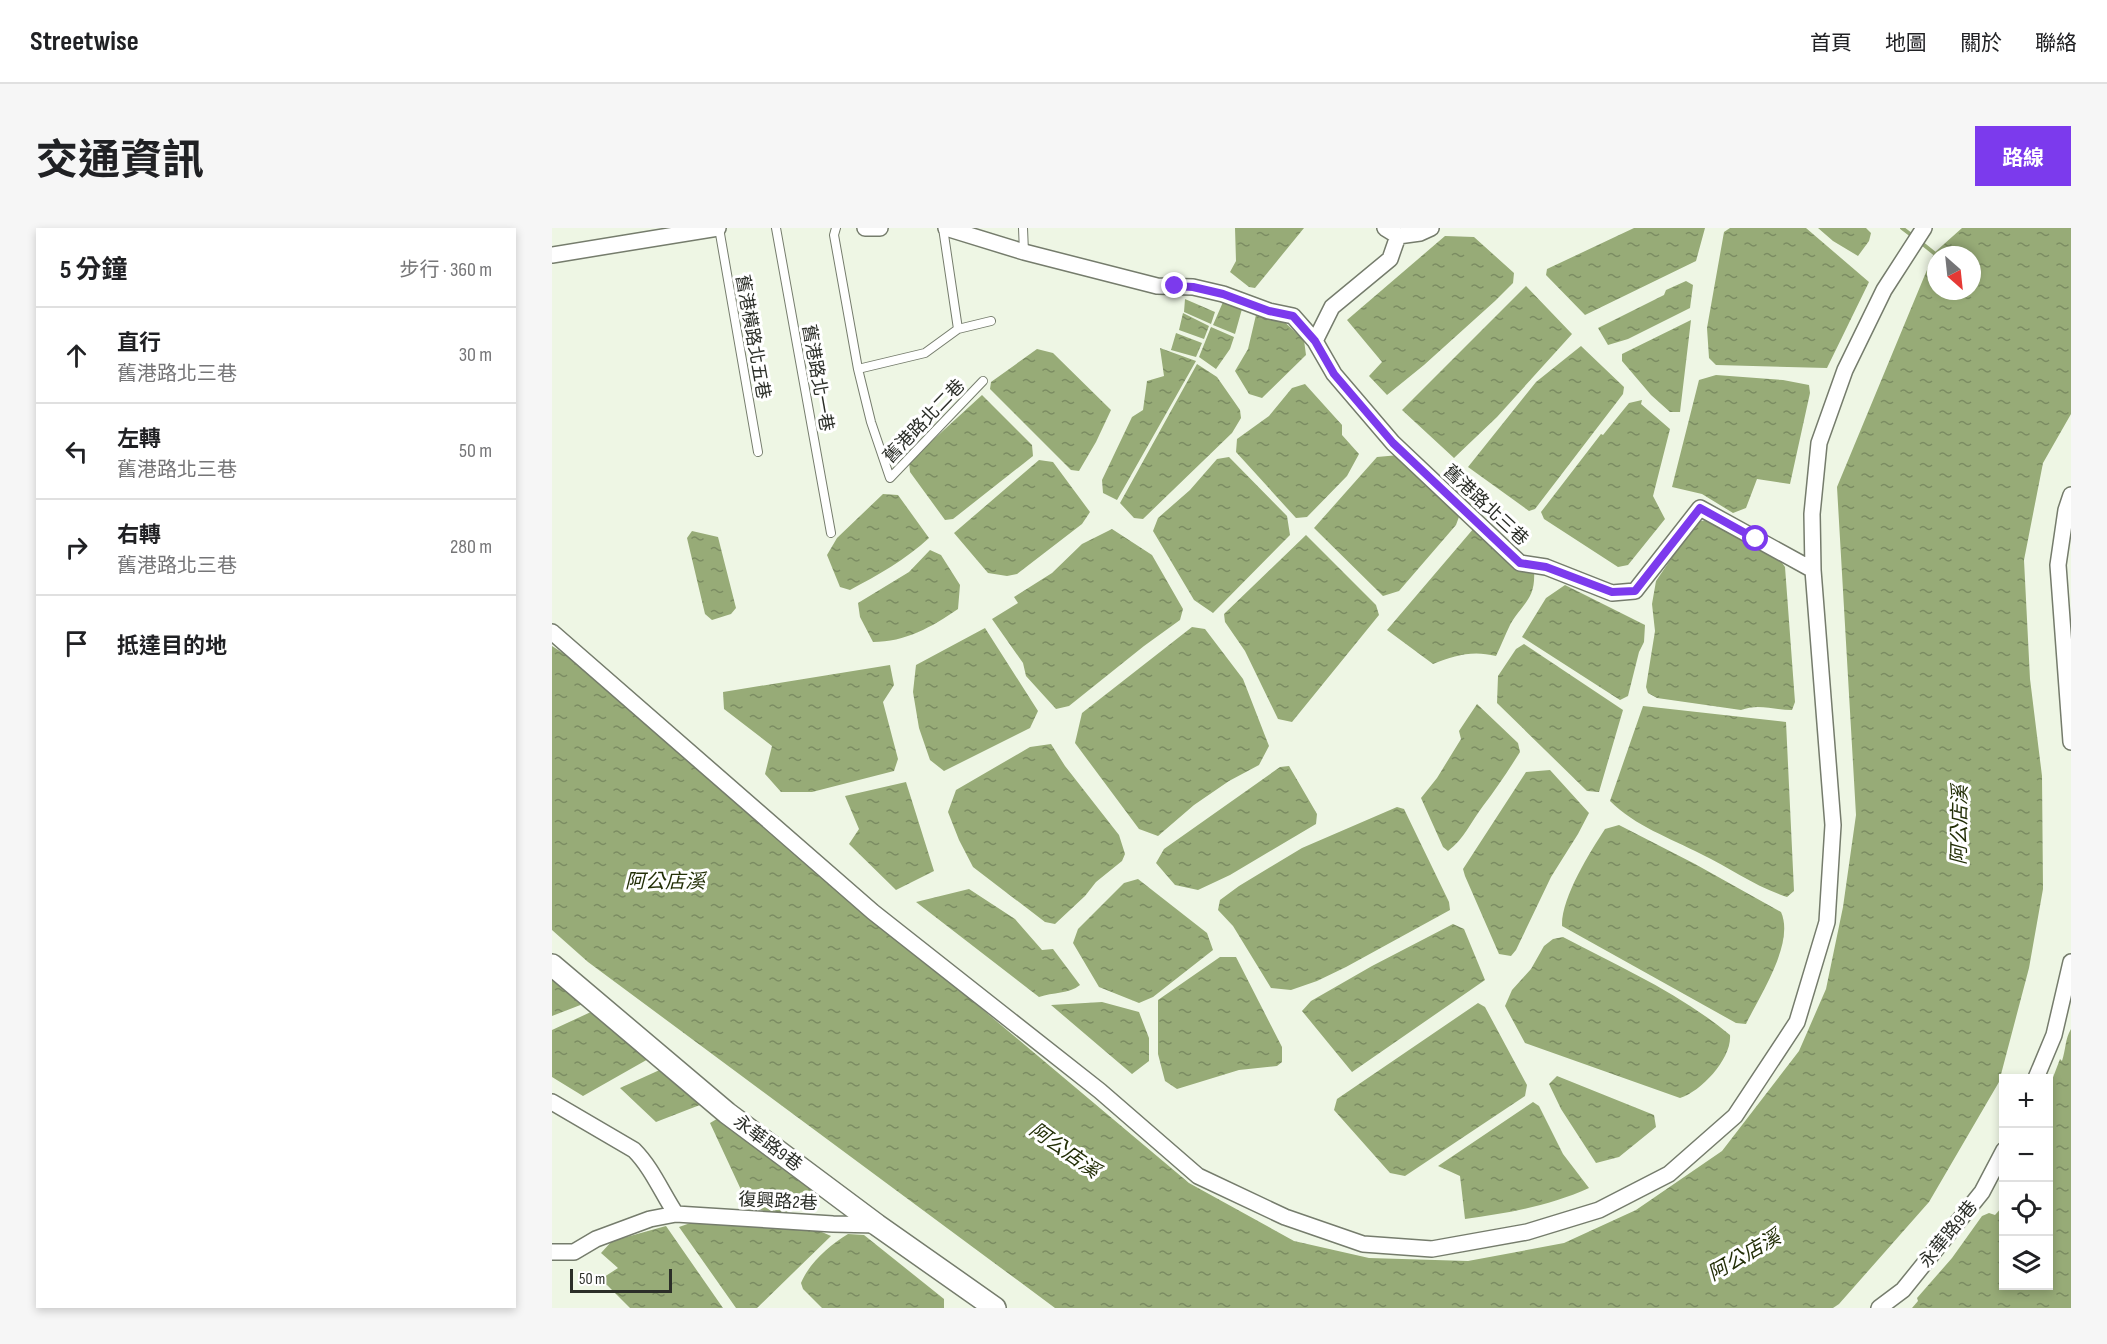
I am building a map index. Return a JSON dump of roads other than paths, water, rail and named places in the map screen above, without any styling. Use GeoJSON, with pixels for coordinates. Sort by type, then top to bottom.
{"type":"FeatureCollection","features":[{"type":"Feature","properties":{"kind":"street"},"geometry":{"type":"LineString","coordinates":[[552,255],[718,228]]}},
{"type":"Feature","properties":{"kind":"street"},"geometry":{"type":"LineString","coordinates":[[865,228],[880,228]]}},
{"type":"Feature","properties":{"kind":"street","name":"舊港路北三巷"},"geometry":{"type":"LineString","coordinates":[[944,228],[1024,252],[1157,286],[1193,287],[1223,294],[1269,311],[1293,316],[1315,341],[1334,374],[1393,443],[1520,563],[1546,567],[1612,592],[1635,591],[1700,508],[1813,570]]}},
{"type":"Feature","properties":{"kind":"street"},"geometry":{"type":"LineString","coordinates":[[1315,341],[1332,307],[1390,259],[1392,232],[1419,233],[1431,228]]}},
{"type":"Feature","properties":{"kind":"street"},"geometry":{"type":"LineString","coordinates":[[552,632],[873,912],[1100,1091],[1198,1176],[1285,1217],[1363,1244],[1432,1249],[1538,1229],[1599,1210],[1669,1174],[1735,1116],[1797,1022],[1827,922],[1833,825],[1813,570],[1812,514],[1819,443],[1845,370],[1884,290],[1922,230]]}},
{"type":"Feature","properties":{"kind":"street"},"geometry":{"type":"LineString","coordinates":[[2071,495],[2066,510],[2058,565],[2071,742]]}},
{"type":"Feature","properties":{"kind":"street"},"geometry":{"type":"LineString","coordinates":[[2038,1074],[2054,1035],[2071,962]]}},
{"type":"Feature","properties":{"kind":"street","name":"永華路9巷"},"geometry":{"type":"LineString","coordinates":[[552,966],[728,1113],[995,1308]]}},
{"type":"Feature","properties":{"kind":"street"},"geometry":{"type":"LineString","coordinates":[[552,1102],[634,1150],[645,1161],[659,1189],[676,1214]]}},
{"type":"Feature","properties":{"kind":"street","name":"永華路9巷"},"geometry":{"type":"LineString","coordinates":[[1879,1308],[1903,1290],[1982,1192],[1999,1160]]}},
{"type":"Feature","properties":{"kind":"street","name":"復興路2巷"},"geometry":{"type":"LineString","coordinates":[[552,1252],[574,1252],[607,1235],[650,1219],[676,1214],[833,1224],[877,1224]]}},
{"type":"Feature","properties":{"kind":"lane","name":"舊港橫路北五巷"},"geometry":{"type":"LineString","coordinates":[[718,228],[758,452]]}},
{"type":"Feature","properties":{"kind":"lane","name":"舊港路北一巷"},"geometry":{"type":"LineString","coordinates":[[776,228],[831,533]]}},
{"type":"Feature","properties":{"kind":"lane","name":"舊港路北二巷"},"geometry":{"type":"LineString","coordinates":[[836,228],[834,235],[858,369],[871,422],[890,478],[983,381]]}},
{"type":"Feature","properties":{"kind":"lane"},"geometry":{"type":"LineString","coordinates":[[944,228],[958,329]]}},
{"type":"Feature","properties":{"kind":"lane"},"geometry":{"type":"LineString","coordinates":[[1023,228],[1024,252]]}},
{"type":"Feature","properties":{"kind":"lane"},"geometry":{"type":"LineString","coordinates":[[858,369],[925,353],[958,329],[992,321]]}},
{"type":"Feature","properties":{"kind":"water"},"geometry":{"type":"Polygon","coordinates":[[[1235,228],[1304,228],[1255,288],[1249,287],[1230,272],[1236,261],[1235,228]]]}},
{"type":"Feature","properties":{"kind":"water"},"geometry":{"type":"Polygon","coordinates":[[[1634,228],[1705,228],[1696,261],[1585,315],[1546,275],[1547,269],[1634,228]]]}},
{"type":"Feature","properties":{"kind":"water"},"geometry":{"type":"Polygon","coordinates":[[[1730,228],[1806,228],[1869,282],[1827,368],[1716,365],[1709,358],[1707,328],[1724,232],[1730,228]]]}},
{"type":"Feature","properties":{"kind":"water"},"geometry":{"type":"Polygon","coordinates":[[[1818,228],[1866,228],[1871,233],[1869,241],[1858,256],[1833,241],[1818,228]]]}},
{"type":"Feature","properties":{"kind":"water","name":"阿公店溪"},"geometry":{"type":"Polygon","coordinates":[[[1962,228],[2071,228],[2071,414],[2043,463],[2024,560],[2030,679],[2042,776],[2043,889],[2029,968],[2001,1074],[1999,1074],[1999,1082],[1929,1202],[1833,1308],[1055,1308],[588,962],[552,930],[552,646],[580,664],[888,930],[1189,1183],[1294,1241],[1369,1258],[1468,1261],[1564,1243],[1636,1210],[1722,1151],[1799,1051],[1826,989],[1843,907],[1856,815],[1837,487],[1927,270],[1927,300],[1981,300],[1981,246],[1942,246],[1962,228]]]}},
{"type":"Feature","properties":{"kind":"water"},"geometry":{"type":"Polygon","coordinates":[[[1445,236],[1474,237],[1514,273],[1513,283],[1424,365],[1387,395],[1369,376],[1382,362],[1347,320],[1445,236]]]}},
{"type":"Feature","properties":{"kind":"water"},"geometry":{"type":"Polygon","coordinates":[[[1686,281],[1693,285],[1690,308],[1628,339],[1608,345],[1598,328],[1664,295],[1666,290],[1686,281]]]}},
{"type":"Feature","properties":{"kind":"water"},"geometry":{"type":"Polygon","coordinates":[[[1526,286],[1572,334],[1497,417],[1454,458],[1402,410],[1526,286]]]}},
{"type":"Feature","properties":{"kind":"water"},"geometry":{"type":"Polygon","coordinates":[[[1185,299],[1215,312],[1211,324],[1184,312],[1185,299]]]}},
{"type":"Feature","properties":{"kind":"water"},"geometry":{"type":"Polygon","coordinates":[[[1223,302],[1229,302],[1242,309],[1235,334],[1213,325],[1223,302]]]}},
{"type":"Feature","properties":{"kind":"water"},"geometry":{"type":"Polygon","coordinates":[[[1183,313],[1209,326],[1204,339],[1179,330],[1183,313]]]}},
{"type":"Feature","properties":{"kind":"water"},"geometry":{"type":"Polygon","coordinates":[[[1256,315],[1278,316],[1304,340],[1306,355],[1262,398],[1249,394],[1235,371],[1248,349],[1256,315]]]}},
{"type":"Feature","properties":{"kind":"water"},"geometry":{"type":"Polygon","coordinates":[[[1691,320],[1680,412],[1670,412],[1651,395],[1622,361],[1622,354],[1691,320]]]}},
{"type":"Feature","properties":{"kind":"water"},"geometry":{"type":"Polygon","coordinates":[[[1211,327],[1234,337],[1230,349],[1216,369],[1199,357],[1211,327]]]}},
{"type":"Feature","properties":{"kind":"water"},"geometry":{"type":"Polygon","coordinates":[[[1176,333],[1202,343],[1196,357],[1171,350],[1176,333]]]}},
{"type":"Feature","properties":{"kind":"water"},"geometry":{"type":"Polygon","coordinates":[[[1581,346],[1624,387],[1623,394],[1535,509],[1529,511],[1468,467],[1536,382],[1581,346]]]}},
{"type":"Feature","properties":{"kind":"water"},"geometry":{"type":"Polygon","coordinates":[[[1160,348],[1196,361],[1117,500],[1103,493],[1102,480],[1132,417],[1143,410],[1147,381],[1164,376],[1160,348]]]}},
{"type":"Feature","properties":{"kind":"water"},"geometry":{"type":"Polygon","coordinates":[[[1037,349],[1053,353],[1111,410],[1079,471],[1071,470],[990,389],[991,382],[1037,349]]]}},
{"type":"Feature","properties":{"kind":"water"},"geometry":{"type":"Polygon","coordinates":[[[1197,364],[1217,377],[1240,410],[1241,418],[1232,433],[1143,519],[1134,518],[1120,503],[1197,364]]]}},
{"type":"Feature","properties":{"kind":"water"},"geometry":{"type":"Polygon","coordinates":[[[1716,375],[1783,380],[1809,385],[1810,393],[1790,484],[1757,479],[1746,508],[1733,513],[1702,494],[1672,487],[1699,380],[1716,375]]]}},
{"type":"Feature","properties":{"kind":"water"},"geometry":{"type":"Polygon","coordinates":[[[1305,384],[1342,425],[1342,435],[1359,454],[1347,476],[1307,517],[1296,518],[1236,452],[1237,439],[1269,416],[1292,388],[1305,384]]]}},
{"type":"Feature","properties":{"kind":"water"},"geometry":{"type":"Polygon","coordinates":[[[982,395],[1032,445],[1033,456],[953,519],[945,520],[910,472],[909,462],[982,395]]]}},
{"type":"Feature","properties":{"kind":"water"},"geometry":{"type":"Polygon","coordinates":[[[1642,400],[1641,404],[1670,429],[1653,496],[1665,519],[1628,565],[1618,567],[1544,519],[1541,512],[1601,434],[1603,435],[1629,403],[1642,400]]]}},
{"type":"Feature","properties":{"kind":"water"},"geometry":{"type":"Polygon","coordinates":[[[1399,455],[1460,514],[1456,525],[1399,591],[1383,596],[1314,528],[1377,457],[1399,455]]]}},
{"type":"Feature","properties":{"kind":"water"},"geometry":{"type":"Polygon","coordinates":[[[1229,457],[1287,516],[1290,535],[1213,613],[1194,600],[1153,531],[1158,518],[1190,490],[1217,459],[1229,457]]]}},
{"type":"Feature","properties":{"kind":"water"},"geometry":{"type":"Polygon","coordinates":[[[1039,460],[1053,462],[1090,512],[1082,524],[1017,574],[1007,576],[988,573],[954,533],[1039,460]]]}},
{"type":"Feature","properties":{"kind":"water"},"geometry":{"type":"Polygon","coordinates":[[[883,494],[898,495],[929,538],[881,573],[850,590],[840,587],[827,555],[837,538],[883,494]]]}},
{"type":"Feature","properties":{"kind":"water"},"geometry":{"type":"Polygon","coordinates":[[[1707,520],[1778,557],[1785,567],[1795,702],[1792,710],[1760,707],[1741,710],[1657,698],[1648,693],[1646,687],[1655,631],[1652,604],[1656,581],[1696,522],[1707,520]]]}},
{"type":"Feature","properties":{"kind":"water"},"geometry":{"type":"Polygon","coordinates":[[[1474,528],[1534,570],[1531,595],[1510,625],[1496,656],[1480,653],[1464,654],[1433,664],[1387,630],[1474,528]]]}},
{"type":"Feature","properties":{"kind":"water"},"geometry":{"type":"Polygon","coordinates":[[[1112,529],[1152,555],[1183,609],[1180,620],[1069,706],[1056,709],[1026,676],[1023,663],[992,619],[1018,603],[1014,597],[1052,573],[1082,544],[1112,529]]]}},
{"type":"Feature","properties":{"kind":"water"},"geometry":{"type":"Polygon","coordinates":[[[692,531],[718,537],[736,608],[731,614],[712,620],[705,614],[687,538],[692,531]]]}},
{"type":"Feature","properties":{"kind":"water"},"geometry":{"type":"Polygon","coordinates":[[[1306,535],[1376,605],[1379,615],[1292,722],[1278,719],[1245,651],[1225,622],[1224,614],[1306,535]]]}},
{"type":"Feature","properties":{"kind":"water"},"geometry":{"type":"Polygon","coordinates":[[[930,550],[941,555],[960,585],[958,609],[918,632],[896,639],[873,642],[860,617],[858,603],[909,572],[930,550]]]}},
{"type":"Feature","properties":{"kind":"water"},"geometry":{"type":"Polygon","coordinates":[[[1565,585],[1645,625],[1644,642],[1639,652],[1628,696],[1620,700],[1522,637],[1546,598],[1565,585]]]}},
{"type":"Feature","properties":{"kind":"water"},"geometry":{"type":"Polygon","coordinates":[[[1192,627],[1205,629],[1243,679],[1269,746],[1259,765],[1229,781],[1194,805],[1158,836],[1139,829],[1075,743],[1082,713],[1192,627]]]}},
{"type":"Feature","properties":{"kind":"water"},"geometry":{"type":"Polygon","coordinates":[[[985,628],[1038,711],[1030,728],[944,771],[930,760],[919,728],[913,692],[916,665],[985,628]]]}},
{"type":"Feature","properties":{"kind":"water"},"geometry":{"type":"Polygon","coordinates":[[[1524,644],[1623,710],[1599,792],[1587,791],[1497,703],[1498,676],[1516,649],[1524,644]]]}},
{"type":"Feature","properties":{"kind":"water"},"geometry":{"type":"Polygon","coordinates":[[[890,665],[894,685],[883,702],[898,759],[894,771],[812,792],[781,792],[765,774],[772,746],[724,709],[723,692],[890,665]]]}},
{"type":"Feature","properties":{"kind":"water"},"geometry":{"type":"Polygon","coordinates":[[[1477,704],[1518,743],[1520,752],[1463,836],[1448,851],[1443,847],[1421,798],[1437,778],[1461,739],[1459,731],[1477,704]]]}},
{"type":"Feature","properties":{"kind":"water"},"geometry":{"type":"Polygon","coordinates":[[[1643,706],[1786,722],[1794,891],[1787,897],[1653,831],[1630,818],[1610,801],[1643,706]]]}},
{"type":"Feature","properties":{"kind":"water"},"geometry":{"type":"Polygon","coordinates":[[[1051,744],[1065,766],[1119,835],[1125,854],[1122,861],[1096,882],[1085,896],[1055,924],[1045,922],[973,867],[948,812],[956,790],[1030,747],[1051,744]]]}},
{"type":"Feature","properties":{"kind":"water"},"geometry":{"type":"Polygon","coordinates":[[[1289,766],[1317,814],[1316,824],[1230,875],[1198,890],[1175,885],[1156,863],[1164,849],[1280,767],[1289,766]]]}},
{"type":"Feature","properties":{"kind":"water"},"geometry":{"type":"Polygon","coordinates":[[[1550,770],[1589,813],[1551,877],[1516,950],[1511,956],[1499,954],[1463,869],[1526,772],[1550,770]]]}},
{"type":"Feature","properties":{"kind":"water"},"geometry":{"type":"Polygon","coordinates":[[[906,782],[934,871],[896,890],[849,844],[859,829],[845,796],[906,782]]]}},
{"type":"Feature","properties":{"kind":"water"},"geometry":{"type":"Polygon","coordinates":[[[1397,807],[1404,809],[1449,902],[1450,910],[1317,981],[1291,990],[1271,988],[1233,926],[1218,910],[1220,900],[1302,848],[1397,807]]]}},
{"type":"Feature","properties":{"kind":"water"},"geometry":{"type":"Polygon","coordinates":[[[1619,825],[1781,912],[1784,925],[1780,953],[1746,1024],[1736,1023],[1562,926],[1566,902],[1585,862],[1605,829],[1619,825]]]}},
{"type":"Feature","properties":{"kind":"water"},"geometry":{"type":"Polygon","coordinates":[[[1138,879],[1207,933],[1213,950],[1153,997],[1139,1003],[1099,987],[1073,943],[1078,929],[1124,883],[1138,879]]]}},
{"type":"Feature","properties":{"kind":"water"},"geometry":{"type":"Polygon","coordinates":[[[969,889],[1015,919],[1042,950],[1053,949],[1080,985],[1071,990],[1039,997],[916,902],[969,889]]]}},
{"type":"Feature","properties":{"kind":"water"},"geometry":{"type":"Polygon","coordinates":[[[1453,924],[1464,929],[1485,980],[1352,1072],[1302,1011],[1311,1001],[1453,924]]]}},
{"type":"Feature","properties":{"kind":"water"},"geometry":{"type":"Polygon","coordinates":[[[1563,937],[1671,994],[1730,1035],[1726,1054],[1706,1081],[1680,1098],[1525,1043],[1505,1006],[1512,990],[1531,969],[1544,946],[1553,939],[1563,937]]]}},
{"type":"Feature","properties":{"kind":"water"},"geometry":{"type":"Polygon","coordinates":[[[1220,957],[1236,957],[1282,1047],[1282,1062],[1277,1066],[1239,1070],[1177,1089],[1165,1081],[1158,1054],[1158,1000],[1220,957]]]}},
{"type":"Feature","properties":{"kind":"water"},"geometry":{"type":"Polygon","coordinates":[[[552,975],[583,1004],[552,1016],[552,975]]]}},
{"type":"Feature","properties":{"kind":"water"},"geometry":{"type":"Polygon","coordinates":[[[1102,1002],[1139,1012],[1149,1038],[1149,1061],[1132,1074],[1051,1005],[1102,1002]]]}},
{"type":"Feature","properties":{"kind":"water"},"geometry":{"type":"Polygon","coordinates":[[[1478,1003],[1485,1007],[1527,1085],[1525,1096],[1405,1176],[1390,1173],[1334,1110],[1337,1099],[1478,1003]]]}},
{"type":"Feature","properties":{"kind":"water"},"geometry":{"type":"Polygon","coordinates":[[[593,1011],[650,1058],[583,1096],[552,1077],[552,1030],[593,1011]]]}},
{"type":"Feature","properties":{"kind":"water"},"geometry":{"type":"Polygon","coordinates":[[[2071,1029],[2071,1308],[1912,1308],[1918,1301],[1917,1298],[1952,1258],[1982,1216],[1989,1213],[1995,1215],[1999,1210],[1999,1290],[2053,1290],[2053,1077],[2060,1059],[2062,1061],[2071,1029]]]}},
{"type":"Feature","properties":{"kind":"water"},"geometry":{"type":"Polygon","coordinates":[[[664,1068],[705,1103],[656,1122],[620,1088],[664,1068]]]}},
{"type":"Feature","properties":{"kind":"water"},"geometry":{"type":"Polygon","coordinates":[[[1557,1076],[1654,1115],[1656,1127],[1619,1157],[1596,1163],[1561,1109],[1549,1084],[1557,1076]]]}},
{"type":"Feature","properties":{"kind":"water"},"geometry":{"type":"Polygon","coordinates":[[[1533,1102],[1539,1106],[1563,1154],[1589,1188],[1559,1200],[1528,1208],[1465,1219],[1460,1176],[1438,1166],[1533,1102]]]}},
{"type":"Feature","properties":{"kind":"water"},"geometry":{"type":"Polygon","coordinates":[[[727,1113],[812,1191],[783,1216],[749,1207],[710,1123],[727,1113]]]}},
{"type":"Feature","properties":{"kind":"water"},"geometry":{"type":"Polygon","coordinates":[[[696,1221],[742,1221],[768,1228],[815,1229],[831,1236],[757,1308],[736,1308],[679,1227],[696,1221]]]}},
{"type":"Feature","properties":{"kind":"water"},"geometry":{"type":"Polygon","coordinates":[[[666,1226],[723,1308],[630,1308],[601,1279],[618,1268],[601,1253],[612,1241],[666,1226]]]}},
{"type":"Feature","properties":{"kind":"water"},"geometry":{"type":"Polygon","coordinates":[[[848,1234],[864,1235],[944,1299],[944,1308],[822,1308],[803,1289],[801,1283],[809,1268],[821,1255],[848,1234]]]}},
{"type":"Feature","properties":{"kind":"waterway"},"geometry":{"type":"LineString","coordinates":[[1902,228],[1914,237]]}},
{"type":"Feature","properties":{"kind":"waterway"},"geometry":{"type":"LineString","coordinates":[[1919,241],[1927,247]]}}]}
